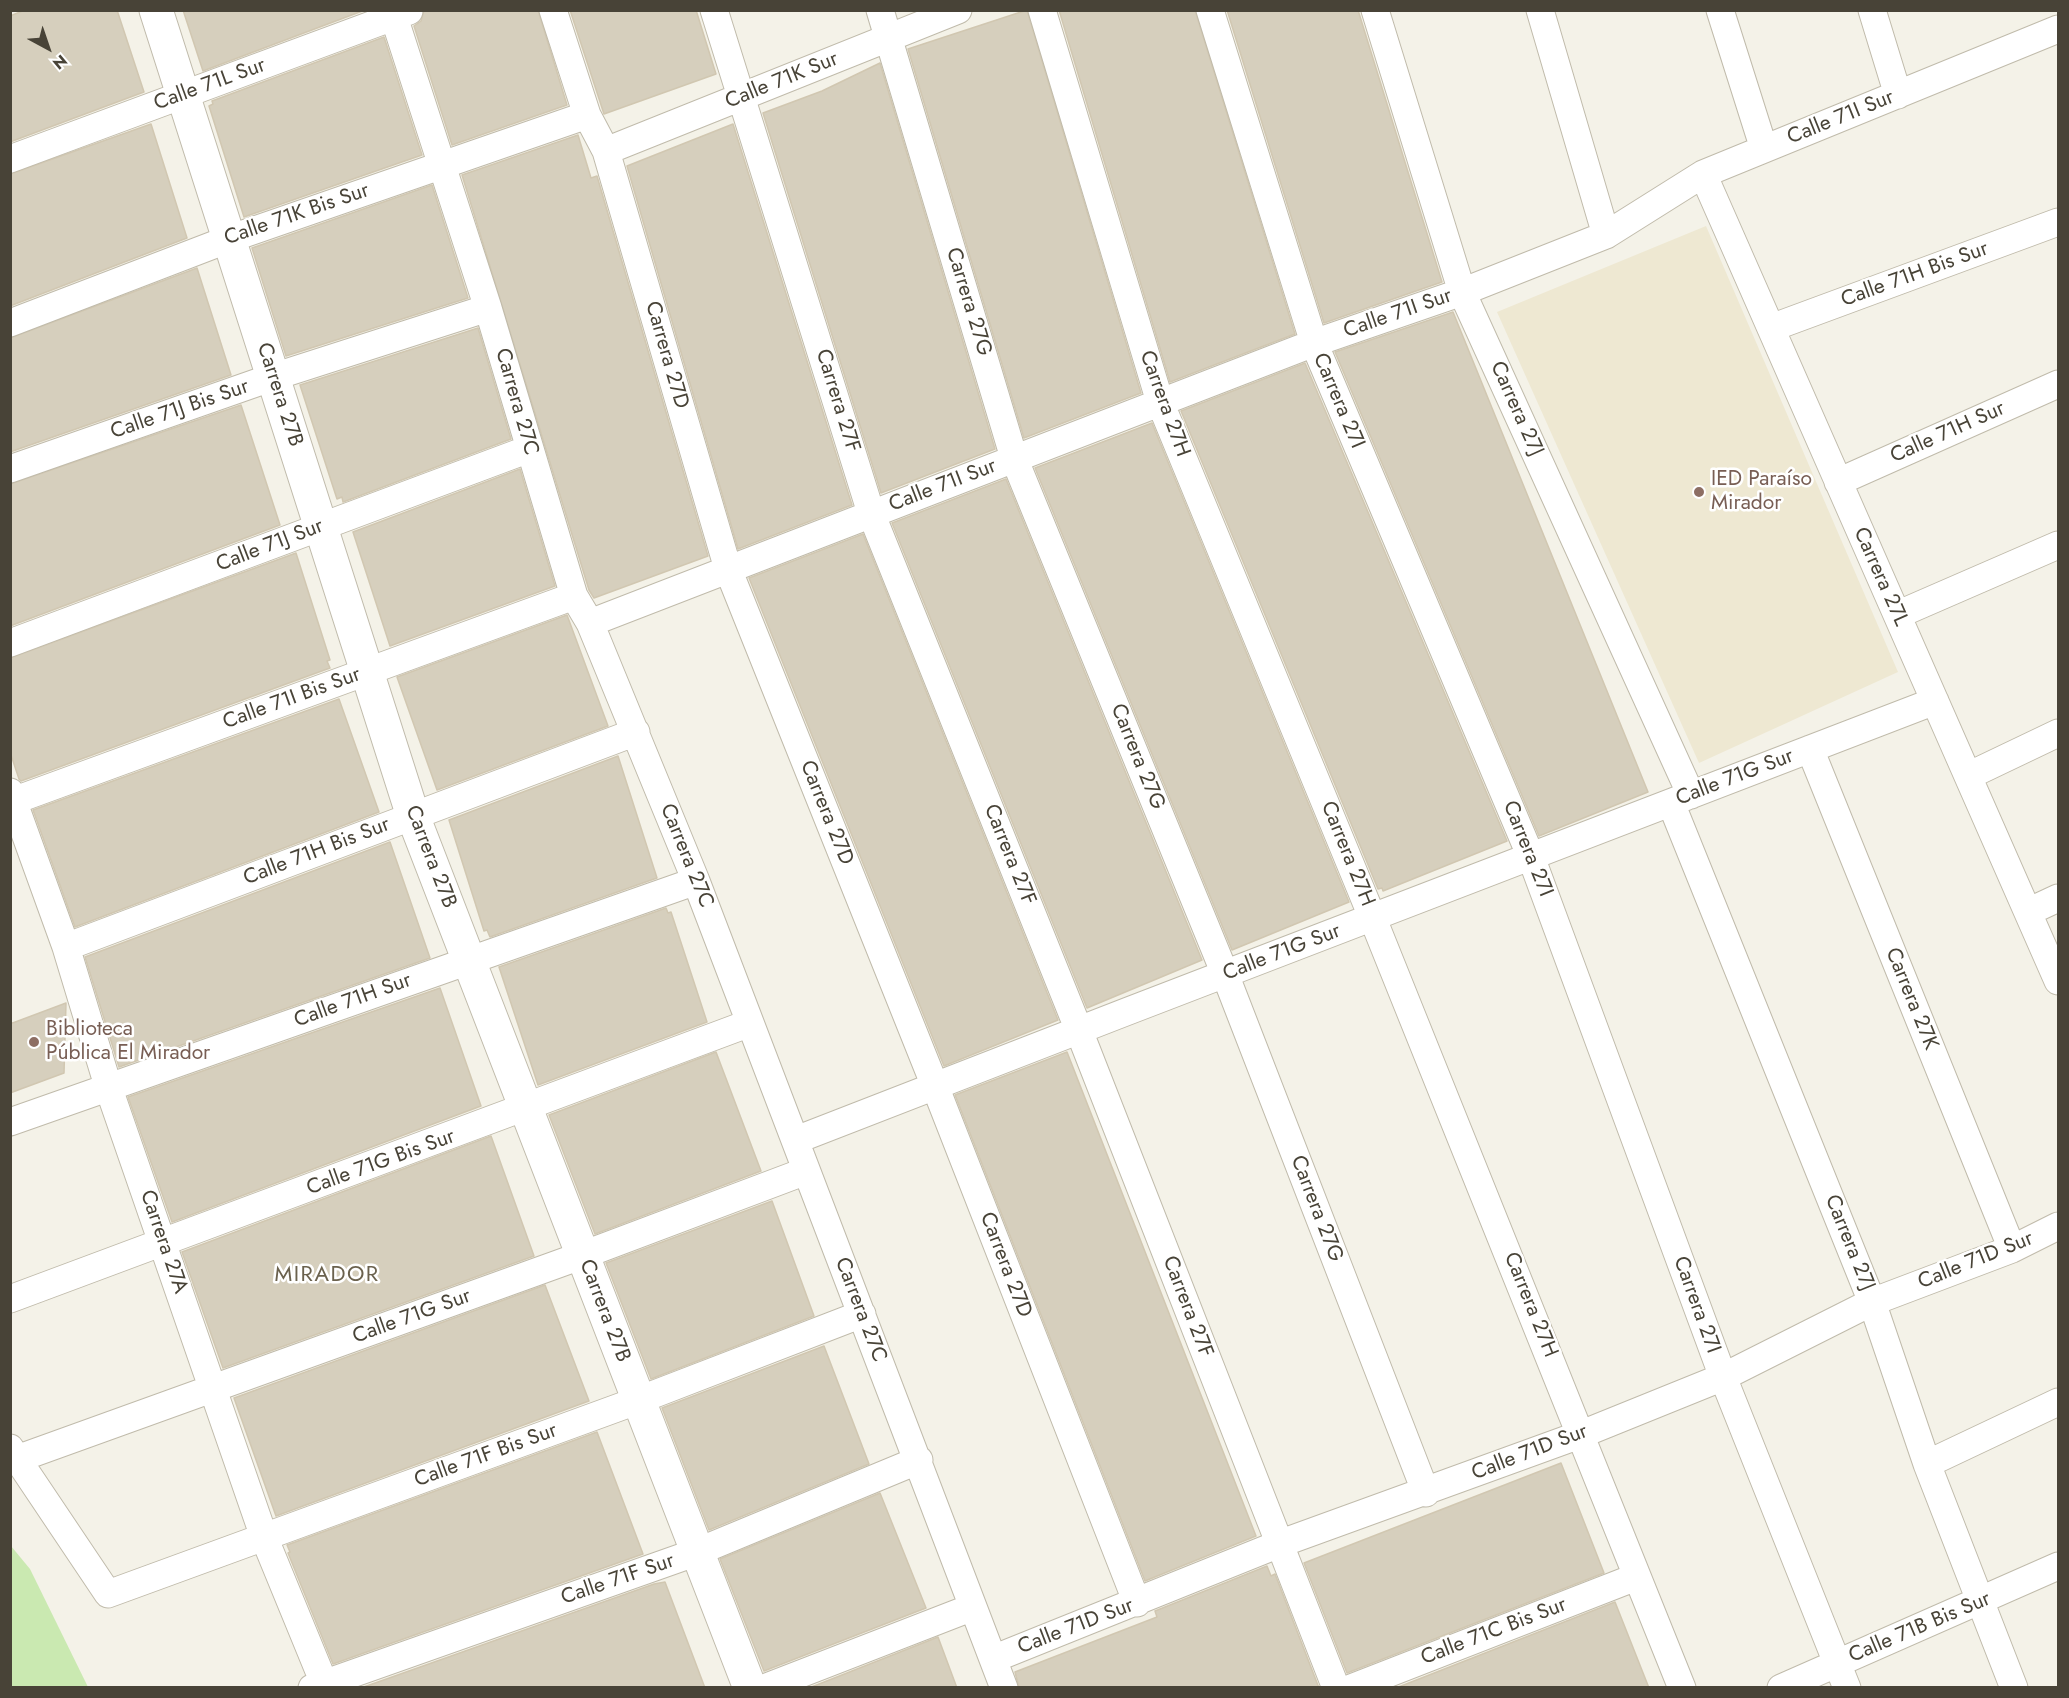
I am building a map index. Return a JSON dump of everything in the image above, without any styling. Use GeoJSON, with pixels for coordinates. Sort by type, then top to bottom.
{"type":"FeatureCollection","features":[{"type":"Feature","properties":{"kind":"street","name":"Carrera 27B"},"geometry":{"type":"LineString","coordinates":[[156,10],[413,816],[750,1688]]}},
{"type":"Feature","properties":{"kind":"street","name":"Carrera 27D"},"geometry":{"type":"LineString","coordinates":[[553,10],[587,115],[606,151],[728,569],[935,1086],[1137,1603]]}},
{"type":"Feature","properties":{"kind":"street","name":"Carrera 27F"},"geometry":{"type":"LineString","coordinates":[[714,10],[743,96],[871,513],[1078,1028],[1336,1688]]}},
{"type":"Feature","properties":{"kind":"street","name":"Carrera 27G"},"geometry":{"type":"LineString","coordinates":[[880,10],[1014,458],[1225,974],[1426,1493]]}},
{"type":"Feature","properties":{"kind":"street","name":"Calle 71K Sur"},"geometry":{"type":"LineString","coordinates":[[606,151],[958,10]]}},
{"type":"Feature","properties":{"kind":"street","name":"Carrera 27H"},"geometry":{"type":"LineString","coordinates":[[1042,10],[1160,402],[1373,919],[1582,1434],[1636,1577],[1682,1688]]}},
{"type":"Feature","properties":{"kind":"street","name":"Carrera 27I"},"geometry":{"type":"LineString","coordinates":[[1210,10],[1314,343],[1531,856],[1723,1377],[1842,1676]]}},
{"type":"Feature","properties":{"kind":"street","name":"Carrera 27J"},"geometry":{"type":"LineString","coordinates":[[1375,10],[1462,292],[1681,799],[1872,1302],[1927,1464],[2014,1688]]}},
{"type":"Feature","properties":{"kind":"street"},"geometry":{"type":"LineString","coordinates":[[1540,10],[1606,235]]}},
{"type":"Feature","properties":{"kind":"street"},"geometry":{"type":"LineString","coordinates":[[1720,10],[1764,149]]}},
{"type":"Feature","properties":{"kind":"street"},"geometry":{"type":"LineString","coordinates":[[1872,10],[1898,94]]}},
{"type":"Feature","properties":{"kind":"street","name":"Calle 71L Sur"},"geometry":{"type":"LineString","coordinates":[[10,159],[402,14]]}},
{"type":"Feature","properties":{"kind":"street","name":"Carrera 27C"},"geometry":{"type":"LineString","coordinates":[[402,14],[441,165],[488,308],[574,596],[590,623],[696,881],[919,1460],[1004,1688]]}},
{"type":"Feature","properties":{"kind":"street","name":"Calle 71I Sur"},"geometry":{"type":"LineString","coordinates":[[590,623],[1314,343],[1462,292],[1606,235],[1702,174],[1898,94],[2050,24]]}},
{"type":"Feature","properties":{"kind":"street","name":"Calle 71K Bis Sur"},"geometry":{"type":"LineString","coordinates":[[10,322],[229,239],[587,115]]}},
{"type":"Feature","properties":{"kind":"street","name":"Carrera 27L"},"geometry":{"type":"LineString","coordinates":[[1702,174],[2058,981]]}},
{"type":"Feature","properties":{"kind":"street","name":"Calle 71H Bis Sur"},"geometry":{"type":"LineString","coordinates":[[1771,328],[2058,222]]}},
{"type":"Feature","properties":{"kind":"street","name":"Calle 71J Bis Sur"},"geometry":{"type":"LineString","coordinates":[[10,469],[273,377],[488,308]]}},
{"type":"Feature","properties":{"kind":"street","name":"Calle 71H Sur"},"geometry":{"type":"LineString","coordinates":[[1838,482],[2058,384]]}},
{"type":"Feature","properties":{"kind":"street","name":"Calle 71J Sur"},"geometry":{"type":"LineString","coordinates":[[10,643],[529,449]]}},
{"type":"Feature","properties":{"kind":"street"},"geometry":{"type":"LineString","coordinates":[[1897,615],[2058,545]]}},
{"type":"Feature","properties":{"kind":"street","name":"Calle 71I Bis Sur"},"geometry":{"type":"LineString","coordinates":[[12,799],[574,596]]}},
{"type":"Feature","properties":{"kind":"street","name":"Calle 71G Sur"},"geometry":{"type":"LineString","coordinates":[[796,1140],[1078,1028],[1373,919],[1935,701]]}},
{"type":"Feature","properties":{"kind":"street","name":"Calle 71H Bis Sur"},"geometry":{"type":"LineString","coordinates":[[66,947],[636,732]]}},
{"type":"Feature","properties":{"kind":"street"},"geometry":{"type":"LineString","coordinates":[[1968,776],[2058,733]]}},
{"type":"Feature","properties":{"kind":"street","name":"Carrera 27K"},"geometry":{"type":"LineString","coordinates":[[1810,749],[2012,1249]]}},
{"type":"Feature","properties":{"kind":"street","name":"Carrera 27A"},"geometry":{"type":"LineString","coordinates":[[12,799],[66,947],[109,1089],[264,1537],[320,1686]]}},
{"type":"Feature","properties":{"kind":"street","name":"Calle 71H Sur"},"geometry":{"type":"LineString","coordinates":[[10,1122],[696,881]]}},
{"type":"Feature","properties":{"kind":"street"},"geometry":{"type":"LineString","coordinates":[[2028,912],[2058,898]]}},
{"type":"Feature","properties":{"kind":"street","name":"Calle 71G Bis Sur"},"geometry":{"type":"LineString","coordinates":[[10,1299],[526,1109],[750,1023]]}},
{"type":"Feature","properties":{"kind":"street","name":"Calle 71G Sur"},"geometry":{"type":"LineString","coordinates":[[14,1454],[214,1389],[806,1171]]}},
{"type":"Feature","properties":{"kind":"street","name":"Calle 71D Sur"},"geometry":{"type":"LineString","coordinates":[[993,1659],[1279,1544],[1426,1493],[1723,1377],[1872,1302],[2012,1249],[2058,1226]]}},
{"type":"Feature","properties":{"kind":"street","name":"Calle 71F Bis Sur"},"geometry":{"type":"LineString","coordinates":[[14,1454],[108,1594],[639,1400],[862,1314]]}},
{"type":"Feature","properties":{"kind":"street"},"geometry":{"type":"LineString","coordinates":[[1927,1464],[2058,1402]]}},
{"type":"Feature","properties":{"kind":"street","name":"Calle 71F Sur"},"geometry":{"type":"LineString","coordinates":[[320,1686],[698,1552],[919,1460]]}},
{"type":"Feature","properties":{"kind":"street","name":"Calle 71B Bis Sur"},"geometry":{"type":"LineString","coordinates":[[1781,1688],[1842,1676],[1981,1602],[2058,1566]]}},
{"type":"Feature","properties":{"kind":"street","name":"Calle 71C Bis Sur"},"geometry":{"type":"LineString","coordinates":[[1351,1688],[1636,1577]]}},
{"type":"Feature","properties":{"kind":"street"},"geometry":{"type":"LineString","coordinates":[[764,1688],[973,1607]]}},
{"type":"Feature","properties":{"kind":"shaded area","name":"IED Paraíso Mirador"},"geometry":{"type":"Polygon","coordinates":[[[1706,226],[1898,672],[1699,763],[1497,312],[1706,226]]]}},
{"type":"Feature","properties":{"kind":"green space"},"geometry":{"type":"Polygon","coordinates":[[[11,1546],[30,1569],[88,1687],[11,1687],[11,1546]]]}},
{"type":"Feature","properties":{"kind":"building"},"geometry":{"type":"Polygon","coordinates":[[[25,10],[117,10],[144,92],[10,142],[10,16],[25,10]]]}},
{"type":"Feature","properties":{"kind":"building"},"geometry":{"type":"Polygon","coordinates":[[[183,10],[365,10],[203,71],[183,10]]]}},
{"type":"Feature","properties":{"kind":"building"},"geometry":{"type":"Polygon","coordinates":[[[424,10],[538,10],[567,105],[452,145],[414,26],[421,21],[424,10]]]}},
{"type":"Feature","properties":{"kind":"building"},"geometry":{"type":"Polygon","coordinates":[[[570,10],[696,10],[716,74],[604,114],[570,10]]]}},
{"type":"Feature","properties":{"kind":"building"},"geometry":{"type":"Polygon","coordinates":[[[1027,10],[1141,393],[1024,438],[908,49],[1027,10]]]}},
{"type":"Feature","properties":{"kind":"building"},"geometry":{"type":"Polygon","coordinates":[[[1059,10],[1195,10],[1295,334],[1170,382],[1059,10]]]}},
{"type":"Feature","properties":{"kind":"building"},"geometry":{"type":"Polygon","coordinates":[[[1227,10],[1358,10],[1442,282],[1324,323],[1227,10]]]}},
{"type":"Feature","properties":{"kind":"building"},"geometry":{"type":"Polygon","coordinates":[[[384,37],[422,155],[244,217],[209,106],[213,104],[212,101],[384,37]]]}},
{"type":"Feature","properties":{"kind":"building"},"geometry":{"type":"Polygon","coordinates":[[[880,63],[995,449],[881,493],[763,113],[822,91],[880,63]]]}},
{"type":"Feature","properties":{"kind":"building"},"geometry":{"type":"Polygon","coordinates":[[[151,124],[187,238],[10,306],[10,174],[151,124]]]}},
{"type":"Feature","properties":{"kind":"building"},"geometry":{"type":"Polygon","coordinates":[[[733,124],[852,505],[738,549],[627,166],[733,124]]]}},
{"type":"Feature","properties":{"kind":"building"},"geometry":{"type":"Polygon","coordinates":[[[578,135],[591,178],[597,176],[708,556],[594,598],[589,590],[462,175],[578,135]]]}},
{"type":"Feature","properties":{"kind":"building"},"geometry":{"type":"Polygon","coordinates":[[[432,185],[468,298],[286,356],[252,248],[432,185]]]}},
{"type":"Feature","properties":{"kind":"building"},"geometry":{"type":"Polygon","coordinates":[[[197,268],[231,375],[10,452],[10,338],[197,268]]]}},
{"type":"Feature","properties":{"kind":"building"},"geometry":{"type":"Polygon","coordinates":[[[1453,312],[1648,792],[1539,836],[1335,352],[1453,312]]]}},
{"type":"Feature","properties":{"kind":"building"},"geometry":{"type":"Polygon","coordinates":[[[478,328],[511,439],[343,502],[342,497],[337,499],[300,385],[478,328]]]}},
{"type":"Feature","properties":{"kind":"building"},"geometry":{"type":"Polygon","coordinates":[[[1305,363],[1507,841],[1383,891],[1382,888],[1378,889],[1181,411],[1305,363]]]}},
{"type":"Feature","properties":{"kind":"building"},"geometry":{"type":"Polygon","coordinates":[[[241,405],[280,525],[10,626],[10,484],[241,405]]]}},
{"type":"Feature","properties":{"kind":"building"},"geometry":{"type":"Polygon","coordinates":[[[1152,423],[1349,902],[1232,950],[1035,468],[1152,423]]]}},
{"type":"Feature","properties":{"kind":"building"},"geometry":{"type":"Polygon","coordinates":[[[520,469],[555,586],[390,646],[353,532],[520,469]]]}},
{"type":"Feature","properties":{"kind":"building"},"geometry":{"type":"Polygon","coordinates":[[[1006,479],[1202,960],[1087,1008],[892,523],[1006,479]]]}},
{"type":"Feature","properties":{"kind":"building"},"geometry":{"type":"Polygon","coordinates":[[[863,534],[1058,1020],[944,1066],[749,578],[863,534]]]}},
{"type":"Feature","properties":{"kind":"building"},"geometry":{"type":"Polygon","coordinates":[[[296,553],[330,660],[327,661],[330,668],[21,781],[19,779],[10,752],[10,658],[296,553]]]}},
{"type":"Feature","properties":{"kind":"building"},"geometry":{"type":"Polygon","coordinates":[[[567,615],[608,726],[437,790],[397,677],[567,615]]]}},
{"type":"Feature","properties":{"kind":"building"},"geometry":{"type":"Polygon","coordinates":[[[339,699],[379,812],[75,927],[33,810],[339,699]]]}},
{"type":"Feature","properties":{"kind":"building"},"geometry":{"type":"Polygon","coordinates":[[[618,756],[657,878],[490,937],[487,930],[484,931],[449,820],[618,756]]]}},
{"type":"Feature","properties":{"kind":"building"},"geometry":{"type":"Polygon","coordinates":[[[390,842],[430,958],[119,1067],[85,957],[390,842]]]}},
{"type":"Feature","properties":{"kind":"building"},"geometry":{"type":"Polygon","coordinates":[[[666,908],[668,913],[671,912],[707,1022],[538,1085],[499,967],[666,908]]]}},
{"type":"Feature","properties":{"kind":"building"},"geometry":{"type":"Polygon","coordinates":[[[440,988],[481,1106],[172,1222],[128,1097],[440,988]]]}},
{"type":"Feature","properties":{"kind":"building","name":"Biblioteca Pública El Mirador"},"geometry":{"type":"Polygon","coordinates":[[[66,1003],[64,1073],[10,1093],[10,1024],[66,1003]]]}},
{"type":"Feature","properties":{"kind":"building"},"geometry":{"type":"Polygon","coordinates":[[[716,1052],[761,1171],[595,1234],[549,1115],[716,1052]]]}},
{"type":"Feature","properties":{"kind":"building"},"geometry":{"type":"Polygon","coordinates":[[[1067,1052],[1256,1536],[1145,1581],[955,1095],[1067,1052]]]}},
{"type":"Feature","properties":{"kind":"building"},"geometry":{"type":"Polygon","coordinates":[[[491,1136],[534,1256],[223,1368],[182,1252],[491,1136]]]}},
{"type":"Feature","properties":{"kind":"building"},"geometry":{"type":"Polygon","coordinates":[[[772,1201],[814,1316],[651,1379],[606,1263],[772,1201]]]}},
{"type":"Feature","properties":{"kind":"building"},"geometry":{"type":"Polygon","coordinates":[[[545,1285],[589,1401],[276,1516],[234,1398],[545,1285]]]}},
{"type":"Feature","properties":{"kind":"building"},"geometry":{"type":"Polygon","coordinates":[[[824,1346],[869,1464],[709,1530],[662,1408],[824,1346]]]}},
{"type":"Feature","properties":{"kind":"building"},"geometry":{"type":"Polygon","coordinates":[[[597,1432],[643,1554],[333,1664],[288,1553],[290,1552],[287,1545],[597,1432]]]}},
{"type":"Feature","properties":{"kind":"building"},"geometry":{"type":"Polygon","coordinates":[[[1561,1463],[1604,1573],[1347,1673],[1304,1563],[1561,1463]]]}},
{"type":"Feature","properties":{"kind":"building"},"geometry":{"type":"Polygon","coordinates":[[[880,1493],[926,1608],[764,1671],[720,1559],[880,1493]]]}},
{"type":"Feature","properties":{"kind":"building"},"geometry":{"type":"Polygon","coordinates":[[[1267,1566],[1271,1576],[1275,1574],[1319,1688],[1019,1688],[1015,1672],[1157,1617],[1155,1611],[1267,1566]]]}},
{"type":"Feature","properties":{"kind":"building"},"geometry":{"type":"Polygon","coordinates":[[[665,1582],[705,1688],[361,1688],[654,1584],[665,1582]]]}},
{"type":"Feature","properties":{"kind":"building"},"geometry":{"type":"Polygon","coordinates":[[[1615,1602],[1649,1688],[1396,1688],[1615,1602]]]}},
{"type":"Feature","properties":{"kind":"building"},"geometry":{"type":"Polygon","coordinates":[[[938,1637],[957,1688],[809,1688],[938,1637]]]}},
{"type":"Feature","properties":{"kind":"place","name":"IED Paraíso Mirador"},"geometry":{"type":"Point","coordinates":[1699,492]}},
{"type":"Feature","properties":{"kind":"place","name":"Biblioteca Pública El Mirador"},"geometry":{"type":"Point","coordinates":[34,1042]}},
{"type":"Feature","properties":{"kind":"district","name":"MIRADOR"},"geometry":{"type":"Point","coordinates":[327,1276]}}]}
